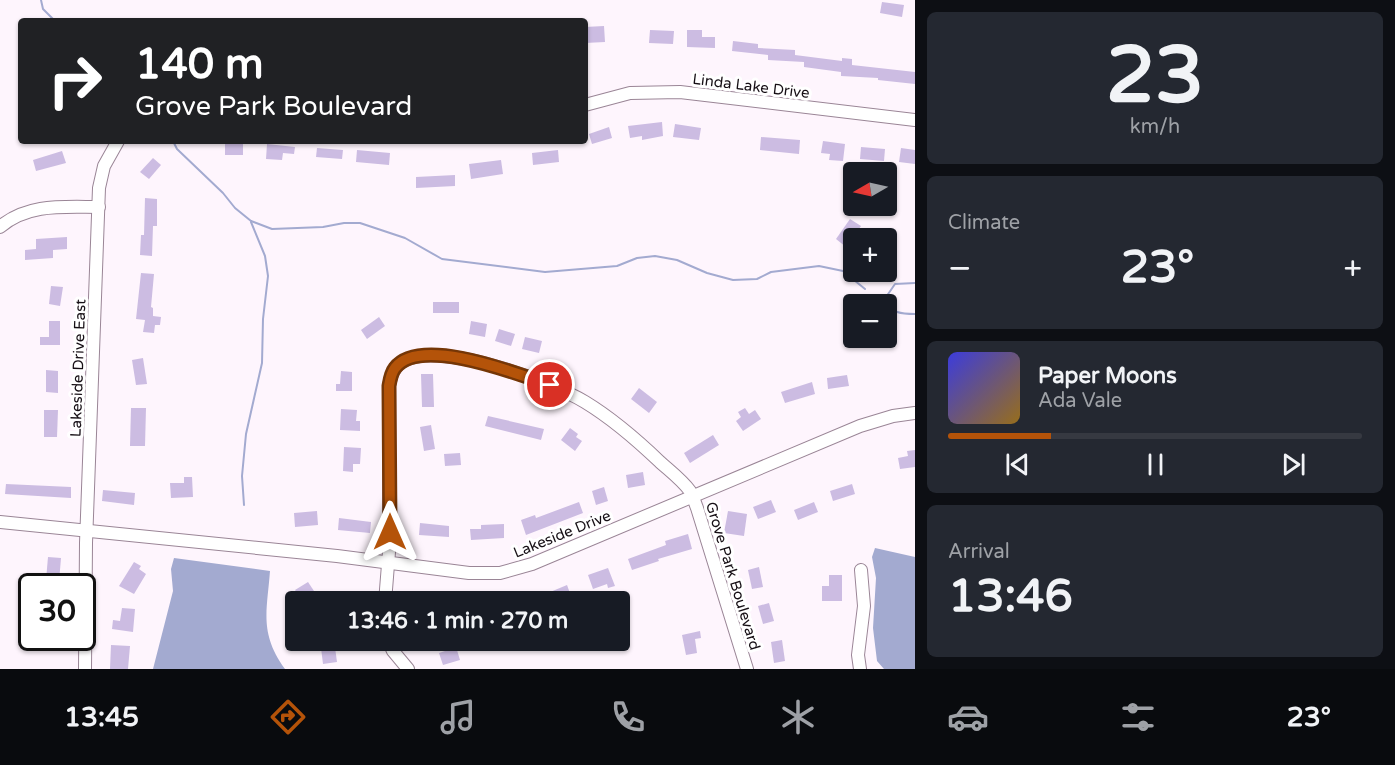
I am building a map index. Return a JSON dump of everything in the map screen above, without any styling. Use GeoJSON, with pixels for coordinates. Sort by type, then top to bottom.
{"type":"FeatureCollection","features":[{"type":"Feature","properties":{"kind":"street","name":"Linda Lake Drive"},"geometry":{"type":"LineString","coordinates":[[588,104],[630,93],[680,92],[915,120]]}},
{"type":"Feature","properties":{"kind":"street"},"geometry":{"type":"LineString","coordinates":[[0,227],[19,214],[31,210],[99,207],[99,188],[104,166],[116,144]]}},
{"type":"Feature","properties":{"kind":"street","name":"Lakeside Drive East"},"geometry":{"type":"LineString","coordinates":[[87,531],[99,207]]}},
{"type":"Feature","properties":{"kind":"street","name":"Grove Park Boulevard"},"geometry":{"type":"LineString","coordinates":[[386,591],[389,386],[396,368],[408,359],[436,355],[463,358],[570,393],[608,416],[681,481],[692,496],[747,669]]}},
{"type":"Feature","properties":{"kind":"street","name":"Lakeside Drive"},"geometry":{"type":"LineString","coordinates":[[0,522],[469,573],[500,573],[532,564],[860,426],[893,416],[915,413]]}},
{"type":"Feature","properties":{"kind":"street"},"geometry":{"type":"LineString","coordinates":[[85,669],[87,531]]}},
{"type":"Feature","properties":{"kind":"street"},"geometry":{"type":"LineString","coordinates":[[860,669],[858,655],[864,606],[861,570]]}},
{"type":"Feature","properties":{"kind":"street"},"geometry":{"type":"LineString","coordinates":[[393,651],[408,669]]}},
{"type":"Feature","properties":{"kind":"water"},"geometry":{"type":"Polygon","coordinates":[[[875,548],[915,557],[915,669],[884,669],[877,661],[873,628],[876,578],[872,557],[875,548]]]}},
{"type":"Feature","properties":{"kind":"water"},"geometry":{"type":"Polygon","coordinates":[[[174,558],[270,571],[268,633],[271,644],[285,669],[153,669],[173,591],[171,569],[174,558]]]}},
{"type":"Feature","properties":{"kind":"building"},"geometry":{"type":"Polygon","coordinates":[[[882,2],[904,5],[902,17],[880,13],[882,2]]]}},
{"type":"Feature","properties":{"kind":"building"},"geometry":{"type":"Polygon","coordinates":[[[604,26],[605,42],[588,43],[588,27],[604,26]]]}},
{"type":"Feature","properties":{"kind":"building"},"geometry":{"type":"Polygon","coordinates":[[[650,30],[674,31],[673,44],[649,43],[650,30]]]}},
{"type":"Feature","properties":{"kind":"building"},"geometry":{"type":"Polygon","coordinates":[[[687,30],[702,30],[702,37],[715,37],[715,48],[687,47],[687,30]]]}},
{"type":"Feature","properties":{"kind":"building"},"geometry":{"type":"Polygon","coordinates":[[[733,41],[758,44],[758,48],[795,50],[795,55],[842,61],[842,58],[852,59],[852,65],[915,72],[915,84],[878,80],[878,78],[841,76],[841,72],[804,67],[804,62],[768,60],[768,55],[732,51],[733,41]]]}},
{"type":"Feature","properties":{"kind":"building"},"geometry":{"type":"Polygon","coordinates":[[[662,122],[663,136],[642,140],[642,136],[630,138],[628,126],[662,122]]]}},
{"type":"Feature","properties":{"kind":"building"},"geometry":{"type":"Polygon","coordinates":[[[675,124],[701,128],[699,140],[673,137],[675,124]]]}},
{"type":"Feature","properties":{"kind":"building"},"geometry":{"type":"Polygon","coordinates":[[[609,127],[612,138],[592,144],[589,134],[609,127]]]}},
{"type":"Feature","properties":{"kind":"building"},"geometry":{"type":"Polygon","coordinates":[[[761,137],[800,140],[799,154],[760,150],[761,137]]]}},
{"type":"Feature","properties":{"kind":"building"},"geometry":{"type":"Polygon","coordinates":[[[823,141],[845,144],[843,161],[829,160],[830,154],[821,153],[823,141]]]}},
{"type":"Feature","properties":{"kind":"building"},"geometry":{"type":"Polygon","coordinates":[[[225,144],[243,144],[243,155],[225,155],[225,144]]]}},
{"type":"Feature","properties":{"kind":"building"},"geometry":{"type":"Polygon","coordinates":[[[267,144],[295,147],[294,154],[283,153],[282,160],[266,159],[267,144]]]}},
{"type":"Feature","properties":{"kind":"building"},"geometry":{"type":"Polygon","coordinates":[[[861,147],[885,149],[884,161],[860,159],[861,147]]]}},
{"type":"Feature","properties":{"kind":"building"},"geometry":{"type":"Polygon","coordinates":[[[317,148],[343,150],[342,159],[316,157],[317,148]]]}},
{"type":"Feature","properties":{"kind":"building"},"geometry":{"type":"Polygon","coordinates":[[[901,148],[915,150],[915,164],[899,162],[901,148]]]}},
{"type":"Feature","properties":{"kind":"building"},"geometry":{"type":"Polygon","coordinates":[[[357,150],[390,153],[389,165],[356,162],[357,150]]]}},
{"type":"Feature","properties":{"kind":"building"},"geometry":{"type":"Polygon","coordinates":[[[558,150],[559,162],[533,165],[532,153],[558,150]]]}},
{"type":"Feature","properties":{"kind":"building"},"geometry":{"type":"Polygon","coordinates":[[[62,151],[66,163],[36,171],[33,160],[62,151]]]}},
{"type":"Feature","properties":{"kind":"building"},"geometry":{"type":"Polygon","coordinates":[[[153,158],[161,165],[149,179],[140,172],[153,158]]]}},
{"type":"Feature","properties":{"kind":"building"},"geometry":{"type":"Polygon","coordinates":[[[501,160],[503,174],[471,179],[469,164],[501,160]]]}},
{"type":"Feature","properties":{"kind":"building"},"geometry":{"type":"Polygon","coordinates":[[[455,175],[455,186],[416,188],[416,177],[455,175]]]}},
{"type":"Feature","properties":{"kind":"building"},"geometry":{"type":"Polygon","coordinates":[[[145,198],[157,199],[157,226],[153,226],[152,256],[140,255],[141,235],[144,235],[145,198]]]}},
{"type":"Feature","properties":{"kind":"building"},"geometry":{"type":"Polygon","coordinates":[[[850,219],[861,226],[860,228],[844,228],[850,219]]]}},
{"type":"Feature","properties":{"kind":"building"},"geometry":{"type":"Polygon","coordinates":[[[843,229],[843,245],[836,239],[843,229]]]}},
{"type":"Feature","properties":{"kind":"building"},"geometry":{"type":"Polygon","coordinates":[[[67,237],[67,249],[53,250],[53,258],[25,260],[25,250],[36,249],[36,239],[67,237]]]}},
{"type":"Feature","properties":{"kind":"building"},"geometry":{"type":"Polygon","coordinates":[[[141,273],[154,274],[151,307],[153,316],[161,317],[160,325],[155,325],[154,333],[143,332],[145,320],[136,319],[141,273]]]}},
{"type":"Feature","properties":{"kind":"building"},"geometry":{"type":"Polygon","coordinates":[[[51,286],[63,287],[60,306],[49,304],[51,286]]]}},
{"type":"Feature","properties":{"kind":"building"},"geometry":{"type":"Polygon","coordinates":[[[433,302],[459,302],[459,313],[433,313],[433,302]]]}},
{"type":"Feature","properties":{"kind":"building"},"geometry":{"type":"Polygon","coordinates":[[[379,317],[385,326],[367,339],[361,330],[379,317]]]}},
{"type":"Feature","properties":{"kind":"building"},"geometry":{"type":"Polygon","coordinates":[[[49,321],[60,321],[60,345],[40,345],[40,337],[49,337],[49,321]]]}},
{"type":"Feature","properties":{"kind":"building"},"geometry":{"type":"Polygon","coordinates":[[[471,321],[487,324],[485,337],[469,334],[471,321]]]}},
{"type":"Feature","properties":{"kind":"building"},"geometry":{"type":"Polygon","coordinates":[[[499,329],[515,334],[511,346],[495,341],[499,329]]]}},
{"type":"Feature","properties":{"kind":"building"},"geometry":{"type":"Polygon","coordinates":[[[525,337],[542,341],[539,353],[522,349],[525,337]]]}},
{"type":"Feature","properties":{"kind":"building"},"geometry":{"type":"Polygon","coordinates":[[[143,358],[147,384],[136,385],[132,360],[143,358]]]}},
{"type":"Feature","properties":{"kind":"building"},"geometry":{"type":"Polygon","coordinates":[[[46,370],[58,371],[58,393],[46,392],[46,370]]]}},
{"type":"Feature","properties":{"kind":"building"},"geometry":{"type":"Polygon","coordinates":[[[341,371],[352,372],[352,391],[336,391],[336,384],[340,384],[341,371]]]}},
{"type":"Feature","properties":{"kind":"building"},"geometry":{"type":"Polygon","coordinates":[[[421,374],[433,374],[434,407],[422,407],[421,374]]]}},
{"type":"Feature","properties":{"kind":"building"},"geometry":{"type":"Polygon","coordinates":[[[847,375],[849,386],[828,389],[827,378],[847,375]]]}},
{"type":"Feature","properties":{"kind":"building"},"geometry":{"type":"Polygon","coordinates":[[[812,382],[815,394],[785,403],[781,392],[812,382]]]}},
{"type":"Feature","properties":{"kind":"building"},"geometry":{"type":"Polygon","coordinates":[[[639,388],[657,402],[649,413],[631,399],[639,388]]]}},
{"type":"Feature","properties":{"kind":"building"},"geometry":{"type":"Polygon","coordinates":[[[131,408],[146,408],[145,446],[130,446],[131,408]]]}},
{"type":"Feature","properties":{"kind":"building"},"geometry":{"type":"Polygon","coordinates":[[[745,408],[749,414],[755,410],[761,419],[743,431],[736,421],[741,417],[738,412],[745,408]]]}},
{"type":"Feature","properties":{"kind":"building"},"geometry":{"type":"Polygon","coordinates":[[[341,409],[357,410],[356,421],[360,421],[360,431],[340,430],[341,409]]]}},
{"type":"Feature","properties":{"kind":"building"},"geometry":{"type":"Polygon","coordinates":[[[44,410],[58,410],[57,437],[44,437],[44,410]]]}},
{"type":"Feature","properties":{"kind":"building"},"geometry":{"type":"Polygon","coordinates":[[[488,416],[544,429],[541,440],[485,426],[488,416]]]}},
{"type":"Feature","properties":{"kind":"building"},"geometry":{"type":"Polygon","coordinates":[[[431,425],[435,449],[424,451],[420,427],[431,425]]]}},
{"type":"Feature","properties":{"kind":"building"},"geometry":{"type":"Polygon","coordinates":[[[570,428],[578,434],[576,437],[582,441],[575,451],[561,440],[570,428]]]}},
{"type":"Feature","properties":{"kind":"building"},"geometry":{"type":"Polygon","coordinates":[[[713,435],[719,445],[690,463],[684,453],[713,435]]]}},
{"type":"Feature","properties":{"kind":"building"},"geometry":{"type":"Polygon","coordinates":[[[344,447],[361,448],[360,464],[353,464],[353,472],[343,471],[344,447]]]}},
{"type":"Feature","properties":{"kind":"building"},"geometry":{"type":"Polygon","coordinates":[[[915,450],[915,467],[900,469],[898,458],[908,456],[907,451],[915,450]]]}},
{"type":"Feature","properties":{"kind":"building"},"geometry":{"type":"Polygon","coordinates":[[[460,453],[461,465],[445,466],[444,454],[460,453]]]}},
{"type":"Feature","properties":{"kind":"building"},"geometry":{"type":"Polygon","coordinates":[[[643,472],[645,485],[628,488],[626,475],[643,472]]]}},
{"type":"Feature","properties":{"kind":"building"},"geometry":{"type":"Polygon","coordinates":[[[184,477],[192,477],[193,497],[171,498],[170,483],[184,483],[184,477]]]}},
{"type":"Feature","properties":{"kind":"building"},"geometry":{"type":"Polygon","coordinates":[[[6,484],[71,487],[71,498],[5,494],[6,484]]]}},
{"type":"Feature","properties":{"kind":"building"},"geometry":{"type":"Polygon","coordinates":[[[852,484],[855,494],[833,501],[830,491],[852,484]]]}},
{"type":"Feature","properties":{"kind":"building"},"geometry":{"type":"Polygon","coordinates":[[[604,487],[608,501],[596,505],[592,491],[604,487]]]}},
{"type":"Feature","properties":{"kind":"building"},"geometry":{"type":"Polygon","coordinates":[[[103,490],[135,493],[134,505],[102,501],[103,490]]]}},
{"type":"Feature","properties":{"kind":"building"},"geometry":{"type":"Polygon","coordinates":[[[771,500],[776,512],[758,519],[753,507],[771,500]]]}},
{"type":"Feature","properties":{"kind":"building"},"geometry":{"type":"Polygon","coordinates":[[[579,502],[583,513],[526,535],[521,520],[535,515],[536,518],[579,502]]]}},
{"type":"Feature","properties":{"kind":"building"},"geometry":{"type":"Polygon","coordinates":[[[814,502],[818,512],[798,520],[794,510],[814,502]]]}},
{"type":"Feature","properties":{"kind":"building"},"geometry":{"type":"Polygon","coordinates":[[[317,511],[318,525],[295,527],[294,513],[317,511]]]}},
{"type":"Feature","properties":{"kind":"building"},"geometry":{"type":"Polygon","coordinates":[[[728,511],[747,514],[744,536],[724,533],[728,511]]]}},
{"type":"Feature","properties":{"kind":"building"},"geometry":{"type":"Polygon","coordinates":[[[339,518],[371,522],[370,533],[338,530],[339,518]]]}},
{"type":"Feature","properties":{"kind":"building"},"geometry":{"type":"Polygon","coordinates":[[[420,523],[449,526],[449,537],[419,535],[420,523]]]}},
{"type":"Feature","properties":{"kind":"building"},"geometry":{"type":"Polygon","coordinates":[[[504,524],[504,538],[471,540],[470,529],[481,529],[481,525],[504,524]]]}},
{"type":"Feature","properties":{"kind":"building"},"geometry":{"type":"Polygon","coordinates":[[[688,534],[692,549],[632,570],[628,559],[666,545],[665,541],[688,534]]]}},
{"type":"Feature","properties":{"kind":"building"},"geometry":{"type":"Polygon","coordinates":[[[48,557],[61,558],[60,573],[47,573],[48,557]]]}},
{"type":"Feature","properties":{"kind":"building"},"geometry":{"type":"Polygon","coordinates":[[[134,562],[141,566],[139,569],[146,574],[134,594],[119,586],[134,562]]]}},
{"type":"Feature","properties":{"kind":"building"},"geometry":{"type":"Polygon","coordinates":[[[759,567],[763,587],[752,589],[748,570],[759,567]]]}},
{"type":"Feature","properties":{"kind":"building"},"geometry":{"type":"Polygon","coordinates":[[[608,568],[615,586],[608,588],[607,584],[593,589],[588,575],[608,568]]]}},
{"type":"Feature","properties":{"kind":"building"},"geometry":{"type":"Polygon","coordinates":[[[829,575],[842,575],[842,601],[822,601],[822,586],[829,586],[829,575]]]}},
{"type":"Feature","properties":{"kind":"building"},"geometry":{"type":"Polygon","coordinates":[[[308,582],[314,591],[296,591],[308,582]]]}},
{"type":"Feature","properties":{"kind":"building"},"geometry":{"type":"Polygon","coordinates":[[[567,585],[569,591],[553,591],[567,585]]]}},
{"type":"Feature","properties":{"kind":"building"},"geometry":{"type":"Polygon","coordinates":[[[769,603],[774,621],[763,624],[758,606],[769,603]]]}},
{"type":"Feature","properties":{"kind":"building"},"geometry":{"type":"Polygon","coordinates":[[[122,608],[135,609],[133,632],[112,629],[113,620],[120,621],[122,608]]]}},
{"type":"Feature","properties":{"kind":"building"},"geometry":{"type":"Polygon","coordinates":[[[700,631],[701,638],[695,639],[697,653],[686,655],[682,635],[700,631]]]}},
{"type":"Feature","properties":{"kind":"building"},"geometry":{"type":"Polygon","coordinates":[[[782,640],[785,661],[774,663],[771,642],[782,640]]]}},
{"type":"Feature","properties":{"kind":"building"},"geometry":{"type":"Polygon","coordinates":[[[111,645],[130,646],[128,669],[110,669],[111,645]]]}},
{"type":"Feature","properties":{"kind":"building"},"geometry":{"type":"Polygon","coordinates":[[[321,651],[336,651],[337,662],[323,664],[321,651]]]}},
{"type":"Feature","properties":{"kind":"building"},"geometry":{"type":"Polygon","coordinates":[[[457,651],[460,660],[443,665],[439,653],[457,651]]]}},
{"type":"Feature","properties":{"kind":"waterway"},"geometry":{"type":"LineString","coordinates":[[41,0],[43,9],[52,18]]}},
{"type":"Feature","properties":{"kind":"waterway"},"geometry":{"type":"LineString","coordinates":[[174,144],[235,208],[251,221],[272,229],[360,223],[405,238],[442,259],[545,272],[617,266],[637,258],[655,256],[677,260],[707,273],[733,280],[757,279],[771,272],[819,266],[843,271],[865,289]]}},
{"type":"Feature","properties":{"kind":"waterway"},"geometry":{"type":"LineString","coordinates":[[244,505],[242,476],[246,434],[262,363],[263,319],[268,276],[265,256],[251,222]]}},
{"type":"Feature","properties":{"kind":"waterway"},"geometry":{"type":"LineString","coordinates":[[888,294],[895,284],[915,283]]}},
{"type":"Feature","properties":{"kind":"waterway"},"geometry":{"type":"LineString","coordinates":[[897,312],[915,314]]}},
{"type":"Feature","properties":{"kind":"route"},"geometry":{"type":"LineString","coordinates":[[390,532],[389,386],[391,375],[401,362],[421,356],[436,355],[463,358],[550,385]]}}]}
